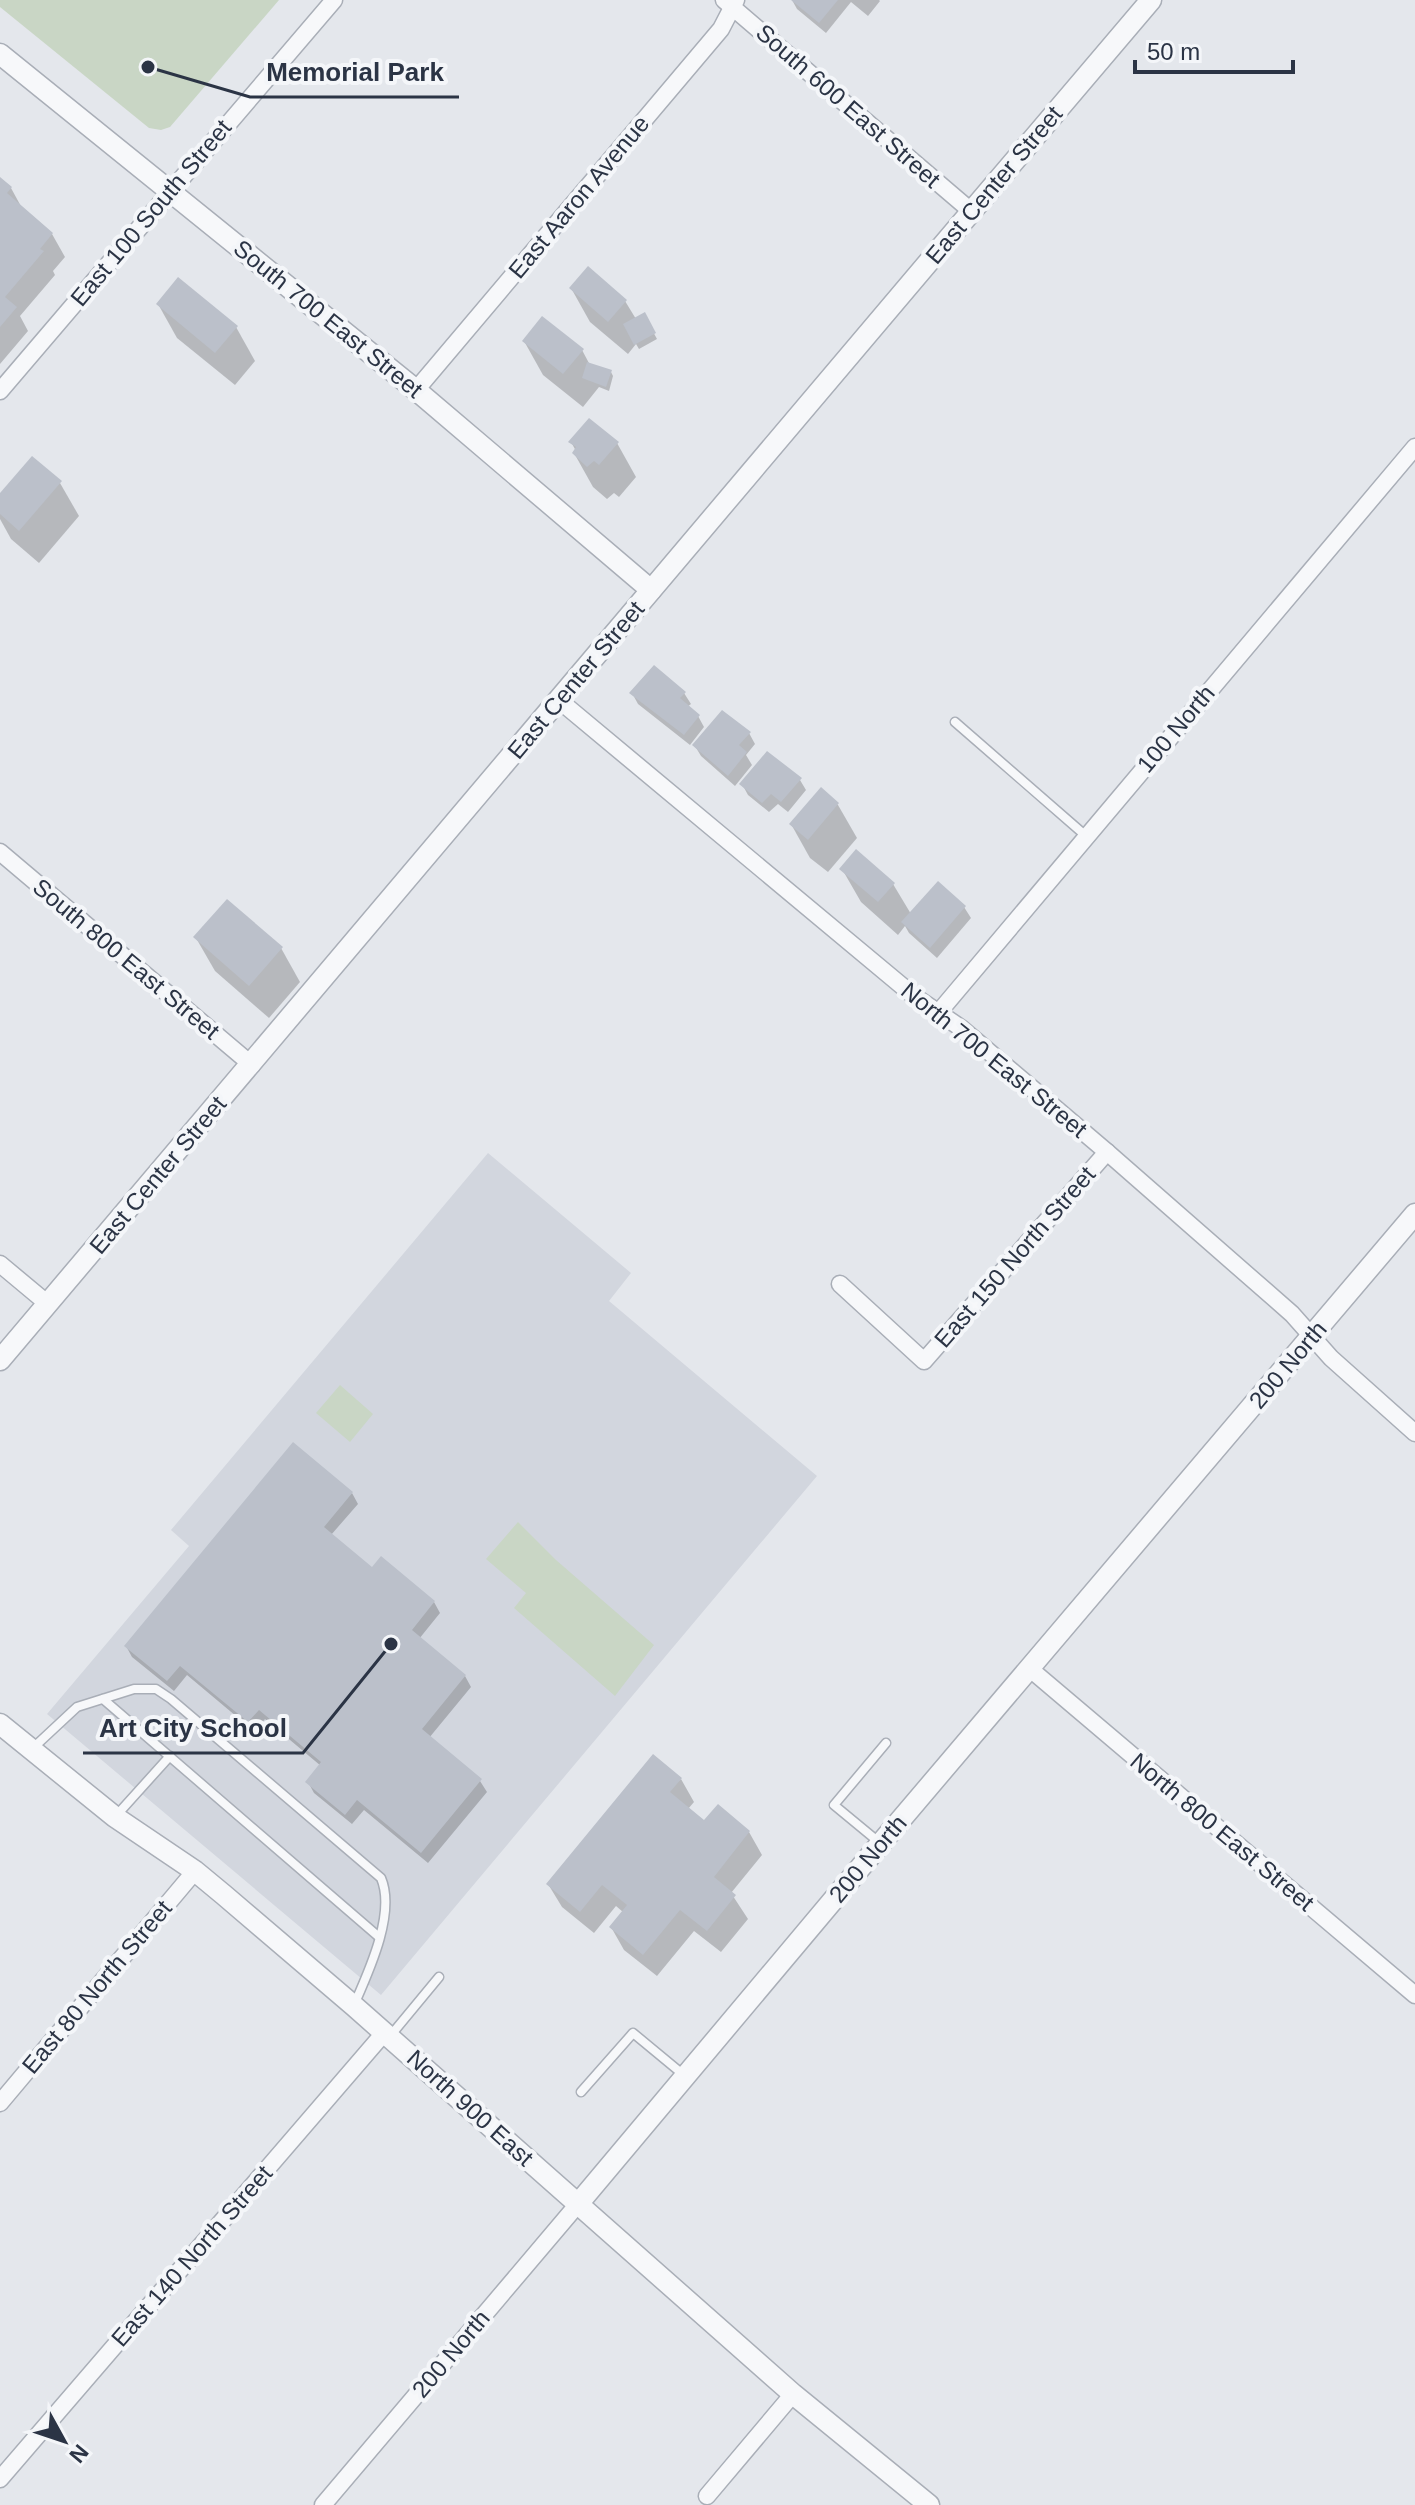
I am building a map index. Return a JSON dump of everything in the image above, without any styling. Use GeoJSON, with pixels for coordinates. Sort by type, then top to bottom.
{"type":"FeatureCollection","features":[{"type":"Feature","properties":{"kind":"street","name":"East 100 South Street"},"geometry":{"type":"LineString","coordinates":[[0,391],[334,0]]}},
{"type":"Feature","properties":{"kind":"street","name":"East Center Street"},"geometry":{"type":"LineString","coordinates":[[0,1360],[1151,0]]}},
{"type":"Feature","properties":{"kind":"street","name":"South 600 East Street"},"geometry":{"type":"LineString","coordinates":[[730,2],[971,211]]}},
{"type":"Feature","properties":{"kind":"street","name":"East Aaron Avenue"},"geometry":{"type":"LineString","coordinates":[[416,390],[721,29],[730,2]]}},
{"type":"Feature","properties":{"kind":"street","name":"South 700 East Street"},"geometry":{"type":"LineString","coordinates":[[0,54],[416,390],[651,590]]}},
{"type":"Feature","properties":{"kind":"street","name":"100 North"},"geometry":{"type":"LineString","coordinates":[[939,1012],[1415,447]]}},
{"type":"Feature","properties":{"kind":"street","name":"North 700 East Street"},"geometry":{"type":"LineString","coordinates":[[560,701],[914,996],[939,1012],[1107,1152],[1292,1314],[1331,1358],[1415,1433]]}},
{"type":"Feature","properties":{"kind":"street","name":"South 800 East Street"},"geometry":{"type":"LineString","coordinates":[[0,852],[252,1065]]}},
{"type":"Feature","properties":{"kind":"street","name":"East 150 North Street"},"geometry":{"type":"LineString","coordinates":[[840,1284],[924,1361],[1107,1152]]}},
{"type":"Feature","properties":{"kind":"street","name":"200 North"},"geometry":{"type":"LineString","coordinates":[[323,2505],[1415,1214]]}},
{"type":"Feature","properties":{"kind":"street"},"geometry":{"type":"LineString","coordinates":[[0,1264],[48,1304]]}},
{"type":"Feature","properties":{"kind":"street","name":"North 800 East Street"},"geometry":{"type":"LineString","coordinates":[[1029,1668],[1415,1995]]}},
{"type":"Feature","properties":{"kind":"street","name":"North 900 East"},"geometry":{"type":"LineString","coordinates":[[0,1724],[115,1817],[195,1871],[354,2006],[793,2394],[929,2505]]}},
{"type":"Feature","properties":{"kind":"street","name":"East 80 North Street"},"geometry":{"type":"LineString","coordinates":[[0,2103],[195,1871]]}},
{"type":"Feature","properties":{"kind":"street","name":"East 140 North Street"},"geometry":{"type":"LineString","coordinates":[[0,2479],[386,2035]]}},
{"type":"Feature","properties":{"kind":"street"},"geometry":{"type":"LineString","coordinates":[[707,2496],[793,2394]]}},
{"type":"Feature","properties":{"kind":"lane"},"geometry":{"type":"LineString","coordinates":[[955,722],[1086,836]]}},
{"type":"Feature","properties":{"kind":"lane"},"geometry":{"type":"LineString","coordinates":[[31,1750],[77,1707],[134,1689],[163,1692],[374,1870],[386,1888],[387,1901],[379,1937],[354,2006]]}},
{"type":"Feature","properties":{"kind":"lane"},"geometry":{"type":"LineString","coordinates":[[103,1699],[379,1937]]}},
{"type":"Feature","properties":{"kind":"lane"},"geometry":{"type":"LineString","coordinates":[[881,1843],[834,1805],[886,1743]]}},
{"type":"Feature","properties":{"kind":"lane"},"geometry":{"type":"LineString","coordinates":[[115,1817],[170,1756]]}},
{"type":"Feature","properties":{"kind":"lane"},"geometry":{"type":"LineString","coordinates":[[386,2035],[439,1977]]}},
{"type":"Feature","properties":{"kind":"lane"},"geometry":{"type":"LineString","coordinates":[[581,2092],[633,2033],[685,2076]]}},
{"type":"Feature","properties":{"kind":"shaded area"},"geometry":{"type":"Polygon","coordinates":[[[488,1153],[631,1273],[609,1301],[817,1476],[381,1995],[47,1714],[189,1546],[171,1530],[488,1153]]]}},
{"type":"Feature","properties":{"kind":"green space"},"geometry":{"type":"Polygon","coordinates":[[[0,0],[279,0],[170,127],[161,130],[149,128],[0,7],[0,0]]]}},
{"type":"Feature","properties":{"kind":"green space"},"geometry":{"type":"Polygon","coordinates":[[[340,1385],[373,1414],[350,1442],[316,1413],[340,1385]]]}},
{"type":"Feature","properties":{"kind":"green space"},"geometry":{"type":"Polygon","coordinates":[[[518,1522],[556,1560],[654,1645],[615,1696],[514,1608],[526,1593],[486,1559],[518,1522]]]}},
{"type":"Feature","properties":{"kind":"building"},"geometry":{"type":"Polygon","coordinates":[[[791,0],[838,0],[819,23],[791,0]]]}},
{"type":"Feature","properties":{"kind":"building"},"geometry":{"type":"Polygon","coordinates":[[[0,177],[12,187],[7,193],[53,233],[40,249],[44,251],[5,297],[17,307],[0,327],[0,177]]]}},
{"type":"Feature","properties":{"kind":"building"},"geometry":{"type":"Polygon","coordinates":[[[588,266],[627,300],[608,322],[569,288],[588,266]]]}},
{"type":"Feature","properties":{"kind":"building"},"geometry":{"type":"Polygon","coordinates":[[[178,277],[238,326],[215,353],[156,304],[178,277]]]}},
{"type":"Feature","properties":{"kind":"building"},"geometry":{"type":"Polygon","coordinates":[[[645,312],[656,333],[634,345],[623,324],[645,312]]]}},
{"type":"Feature","properties":{"kind":"building"},"geometry":{"type":"Polygon","coordinates":[[[542,316],[584,349],[563,374],[522,341],[542,316]]]}},
{"type":"Feature","properties":{"kind":"building"},"geometry":{"type":"Polygon","coordinates":[[[587,362],[612,370],[606,387],[582,378],[587,362]]]}},
{"type":"Feature","properties":{"kind":"building"},"geometry":{"type":"Polygon","coordinates":[[[589,418],[619,442],[599,465],[594,461],[587,467],[572,453],[576,447],[568,442],[589,418]]]}},
{"type":"Feature","properties":{"kind":"building"},"geometry":{"type":"Polygon","coordinates":[[[32,456],[62,481],[19,531],[0,514],[0,493],[32,456]]]}},
{"type":"Feature","properties":{"kind":"building"},"geometry":{"type":"Polygon","coordinates":[[[654,665],[686,692],[680,698],[700,715],[684,735],[629,693],[654,665]]]}},
{"type":"Feature","properties":{"kind":"building"},"geometry":{"type":"Polygon","coordinates":[[[722,710],[751,732],[739,745],[747,752],[728,776],[692,745],[722,710]]]}},
{"type":"Feature","properties":{"kind":"building"},"geometry":{"type":"Polygon","coordinates":[[[767,751],[802,778],[781,802],[771,794],[762,803],[739,784],[767,751]]]}},
{"type":"Feature","properties":{"kind":"building"},"geometry":{"type":"Polygon","coordinates":[[[821,787],[839,803],[808,840],[789,824],[821,787]]]}},
{"type":"Feature","properties":{"kind":"building"},"geometry":{"type":"Polygon","coordinates":[[[856,849],[895,883],[878,902],[839,869],[856,849]]]}},
{"type":"Feature","properties":{"kind":"building"},"geometry":{"type":"Polygon","coordinates":[[[938,881],[966,906],[930,948],[901,922],[938,881]]]}},
{"type":"Feature","properties":{"kind":"building"},"geometry":{"type":"Polygon","coordinates":[[[227,899],[283,947],[249,986],[193,937],[227,899]]]}},
{"type":"Feature","properties":{"kind":"building"},"geometry":{"type":"Polygon","coordinates":[[[293,1442],[353,1492],[324,1527],[372,1567],[381,1556],[435,1601],[412,1630],[466,1675],[422,1729],[482,1779],[421,1853],[357,1800],[345,1815],[305,1782],[321,1762],[259,1710],[248,1722],[180,1666],[167,1681],[124,1646],[293,1442]]]}},
{"type":"Feature","properties":{"kind":"building"},"geometry":{"type":"Polygon","coordinates":[[[653,1754],[682,1778],[670,1792],[704,1820],[718,1804],[750,1831],[714,1877],[736,1895],[707,1931],[680,1910],[643,1955],[609,1927],[627,1905],[602,1885],[580,1912],[546,1884],[653,1754]]]}},
{"type":"Feature","properties":{"kind":"place","name":"Memorial Park"},"geometry":{"type":"Point","coordinates":[148,67]}},
{"type":"Feature","properties":{"kind":"place","name":"Art City School"},"geometry":{"type":"Point","coordinates":[391,1644]}}]}
